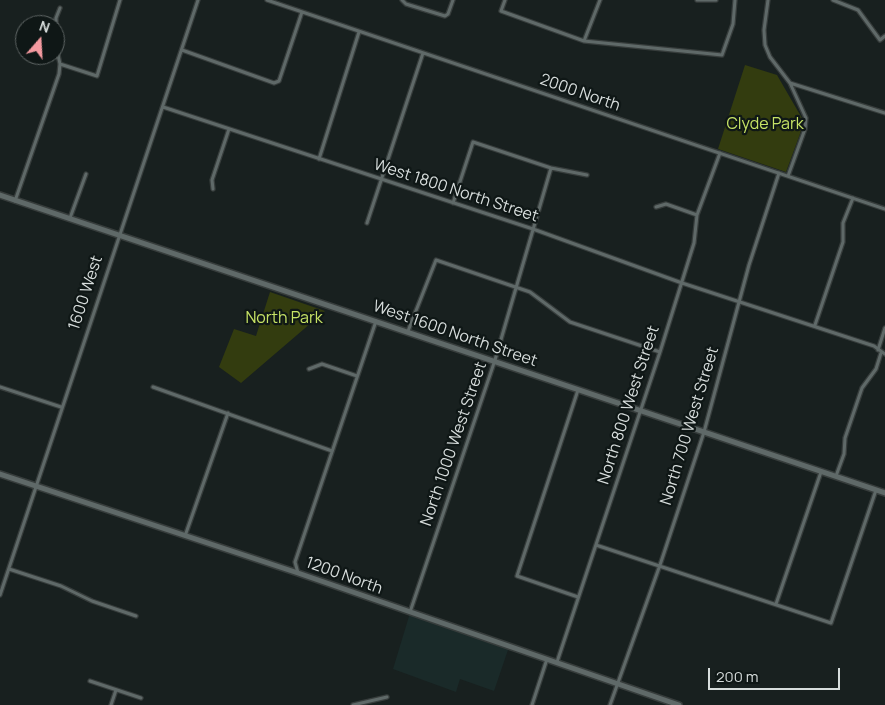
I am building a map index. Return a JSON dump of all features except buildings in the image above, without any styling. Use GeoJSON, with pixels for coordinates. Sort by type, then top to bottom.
{"type":"FeatureCollection","features":[{"type":"Feature","properties":{"kind":"street"},"geometry":{"type":"LineString","coordinates":[[63,65],[97,76],[120,0]]}},
{"type":"Feature","properties":{"kind":"street","name":"1600 West"},"geometry":{"type":"LineString","coordinates":[[0,595],[118,234],[198,0]]}},
{"type":"Feature","properties":{"kind":"street","name":"2000 North"},"geometry":{"type":"LineString","coordinates":[[267,0],[885,209]]}},
{"type":"Feature","properties":{"kind":"street"},"geometry":{"type":"LineString","coordinates":[[402,1],[445,16],[448,14],[453,0]]}},
{"type":"Feature","properties":{"kind":"street"},"geometry":{"type":"LineString","coordinates":[[505,0],[501,11],[584,41],[722,55],[733,24],[735,0]]}},
{"type":"Feature","properties":{"kind":"street"},"geometry":{"type":"LineString","coordinates":[[584,41],[600,0]]}},
{"type":"Feature","properties":{"kind":"street"},"geometry":{"type":"LineString","coordinates":[[697,0],[716,0]]}},
{"type":"Feature","properties":{"kind":"street"},"geometry":{"type":"LineString","coordinates":[[768,0],[764,30],[765,45],[773,61],[790,83],[805,113],[804,132],[788,176]]}},
{"type":"Feature","properties":{"kind":"street"},"geometry":{"type":"LineString","coordinates":[[833,0],[858,10],[880,40],[885,36]]}},
{"type":"Feature","properties":{"kind":"street"},"geometry":{"type":"LineString","coordinates":[[57,15],[60,8]]}},
{"type":"Feature","properties":{"kind":"street"},"geometry":{"type":"LineString","coordinates":[[182,50],[274,83],[279,81],[302,12]]}},
{"type":"Feature","properties":{"kind":"street"},"geometry":{"type":"LineString","coordinates":[[319,159],[359,32]]}},
{"type":"Feature","properties":{"kind":"street"},"geometry":{"type":"LineString","coordinates":[[367,222],[423,53]]}},
{"type":"Feature","properties":{"kind":"street"},"geometry":{"type":"LineString","coordinates":[[15,201],[60,65]]}},
{"type":"Feature","properties":{"kind":"street"},"geometry":{"type":"LineString","coordinates":[[790,83],[885,113]]}},
{"type":"Feature","properties":{"kind":"street","name":"West 1800 North Street"},"geometry":{"type":"LineString","coordinates":[[163,107],[534,229],[740,303],[815,325],[874,346],[881,352]]}},
{"type":"Feature","properties":{"kind":"street"},"geometry":{"type":"LineString","coordinates":[[213,189],[212,180],[229,129]]}},
{"type":"Feature","properties":{"kind":"street"},"geometry":{"type":"LineString","coordinates":[[452,203],[473,142],[551,168],[587,175]]}},
{"type":"Feature","properties":{"kind":"street","name":"North 800 West Street"},"geometry":{"type":"LineString","coordinates":[[556,663],[660,352],[694,243],[697,215],[720,153]]}},
{"type":"Feature","properties":{"kind":"street","name":"North 1000 West Street"},"geometry":{"type":"LineString","coordinates":[[410,613],[495,360],[551,168]]}},
{"type":"Feature","properties":{"kind":"street","name":"North 700 West Street"},"geometry":{"type":"LineString","coordinates":[[610,705],[660,565],[704,432],[779,173]]}},
{"type":"Feature","properties":{"kind":"street"},"geometry":{"type":"LineString","coordinates":[[70,218],[86,174]]}},
{"type":"Feature","properties":{"kind":"street","name":"West 1600 North Street"},"geometry":{"type":"LineString","coordinates":[[0,195],[495,360],[885,493]]}},
{"type":"Feature","properties":{"kind":"street"},"geometry":{"type":"LineString","coordinates":[[815,325],[843,242],[844,223],[853,198]]}},
{"type":"Feature","properties":{"kind":"street"},"geometry":{"type":"LineString","coordinates":[[656,207],[666,204],[697,215]]}},
{"type":"Feature","properties":{"kind":"street"},"geometry":{"type":"LineString","coordinates":[[408,331],[436,260],[530,292],[570,322],[660,352]]}},
{"type":"Feature","properties":{"kind":"street"},"geometry":{"type":"LineString","coordinates":[[298,573],[295,562],[376,320]]}},
{"type":"Feature","properties":{"kind":"street"},"geometry":{"type":"LineString","coordinates":[[836,477],[844,454],[845,438],[862,388],[876,369],[885,328]]}},
{"type":"Feature","properties":{"kind":"street"},"geometry":{"type":"LineString","coordinates":[[309,369],[322,364],[357,376]]}},
{"type":"Feature","properties":{"kind":"street"},"geometry":{"type":"LineString","coordinates":[[0,387],[61,407]]}},
{"type":"Feature","properties":{"kind":"street"},"geometry":{"type":"LineString","coordinates":[[153,387],[332,451]]}},
{"type":"Feature","properties":{"kind":"street"},"geometry":{"type":"LineString","coordinates":[[578,597],[517,576],[579,389]]}},
{"type":"Feature","properties":{"kind":"street"},"geometry":{"type":"LineString","coordinates":[[185,537],[228,413]]}},
{"type":"Feature","properties":{"kind":"street"},"geometry":{"type":"LineString","coordinates":[[776,604],[821,472]]}},
{"type":"Feature","properties":{"kind":"street","name":"1200 North"},"geometry":{"type":"LineString","coordinates":[[0,474],[298,573],[679,705]]}},
{"type":"Feature","properties":{"kind":"street"},"geometry":{"type":"LineString","coordinates":[[596,545],[831,623],[876,490]]}},
{"type":"Feature","properties":{"kind":"street"},"geometry":{"type":"LineString","coordinates":[[9,569],[61,586],[92,601],[136,616]]}},
{"type":"Feature","properties":{"kind":"street"},"geometry":{"type":"LineString","coordinates":[[532,705],[547,660]]}},
{"type":"Feature","properties":{"kind":"street"},"geometry":{"type":"LineString","coordinates":[[90,681],[141,698]]}},
{"type":"Feature","properties":{"kind":"street"},"geometry":{"type":"LineString","coordinates":[[110,705],[116,690]]}},
{"type":"Feature","properties":{"kind":"street"},"geometry":{"type":"LineString","coordinates":[[353,705],[387,697]]}},
{"type":"Feature","properties":{"kind":"shaded area"},"geometry":{"type":"Polygon","coordinates":[[[410,613],[509,647],[494,691],[460,679],[456,692],[393,669],[410,613]]]}},
{"type":"Feature","properties":{"kind":"green space","name":"Clyde Park"},"geometry":{"type":"Polygon","coordinates":[[[745,65],[777,75],[803,120],[786,172],[718,149],[745,65]]]}},
{"type":"Feature","properties":{"kind":"green space","name":"North Park"},"geometry":{"type":"Polygon","coordinates":[[[270,292],[325,311],[241,383],[219,367],[234,329],[256,336],[270,292]]]}}]}
